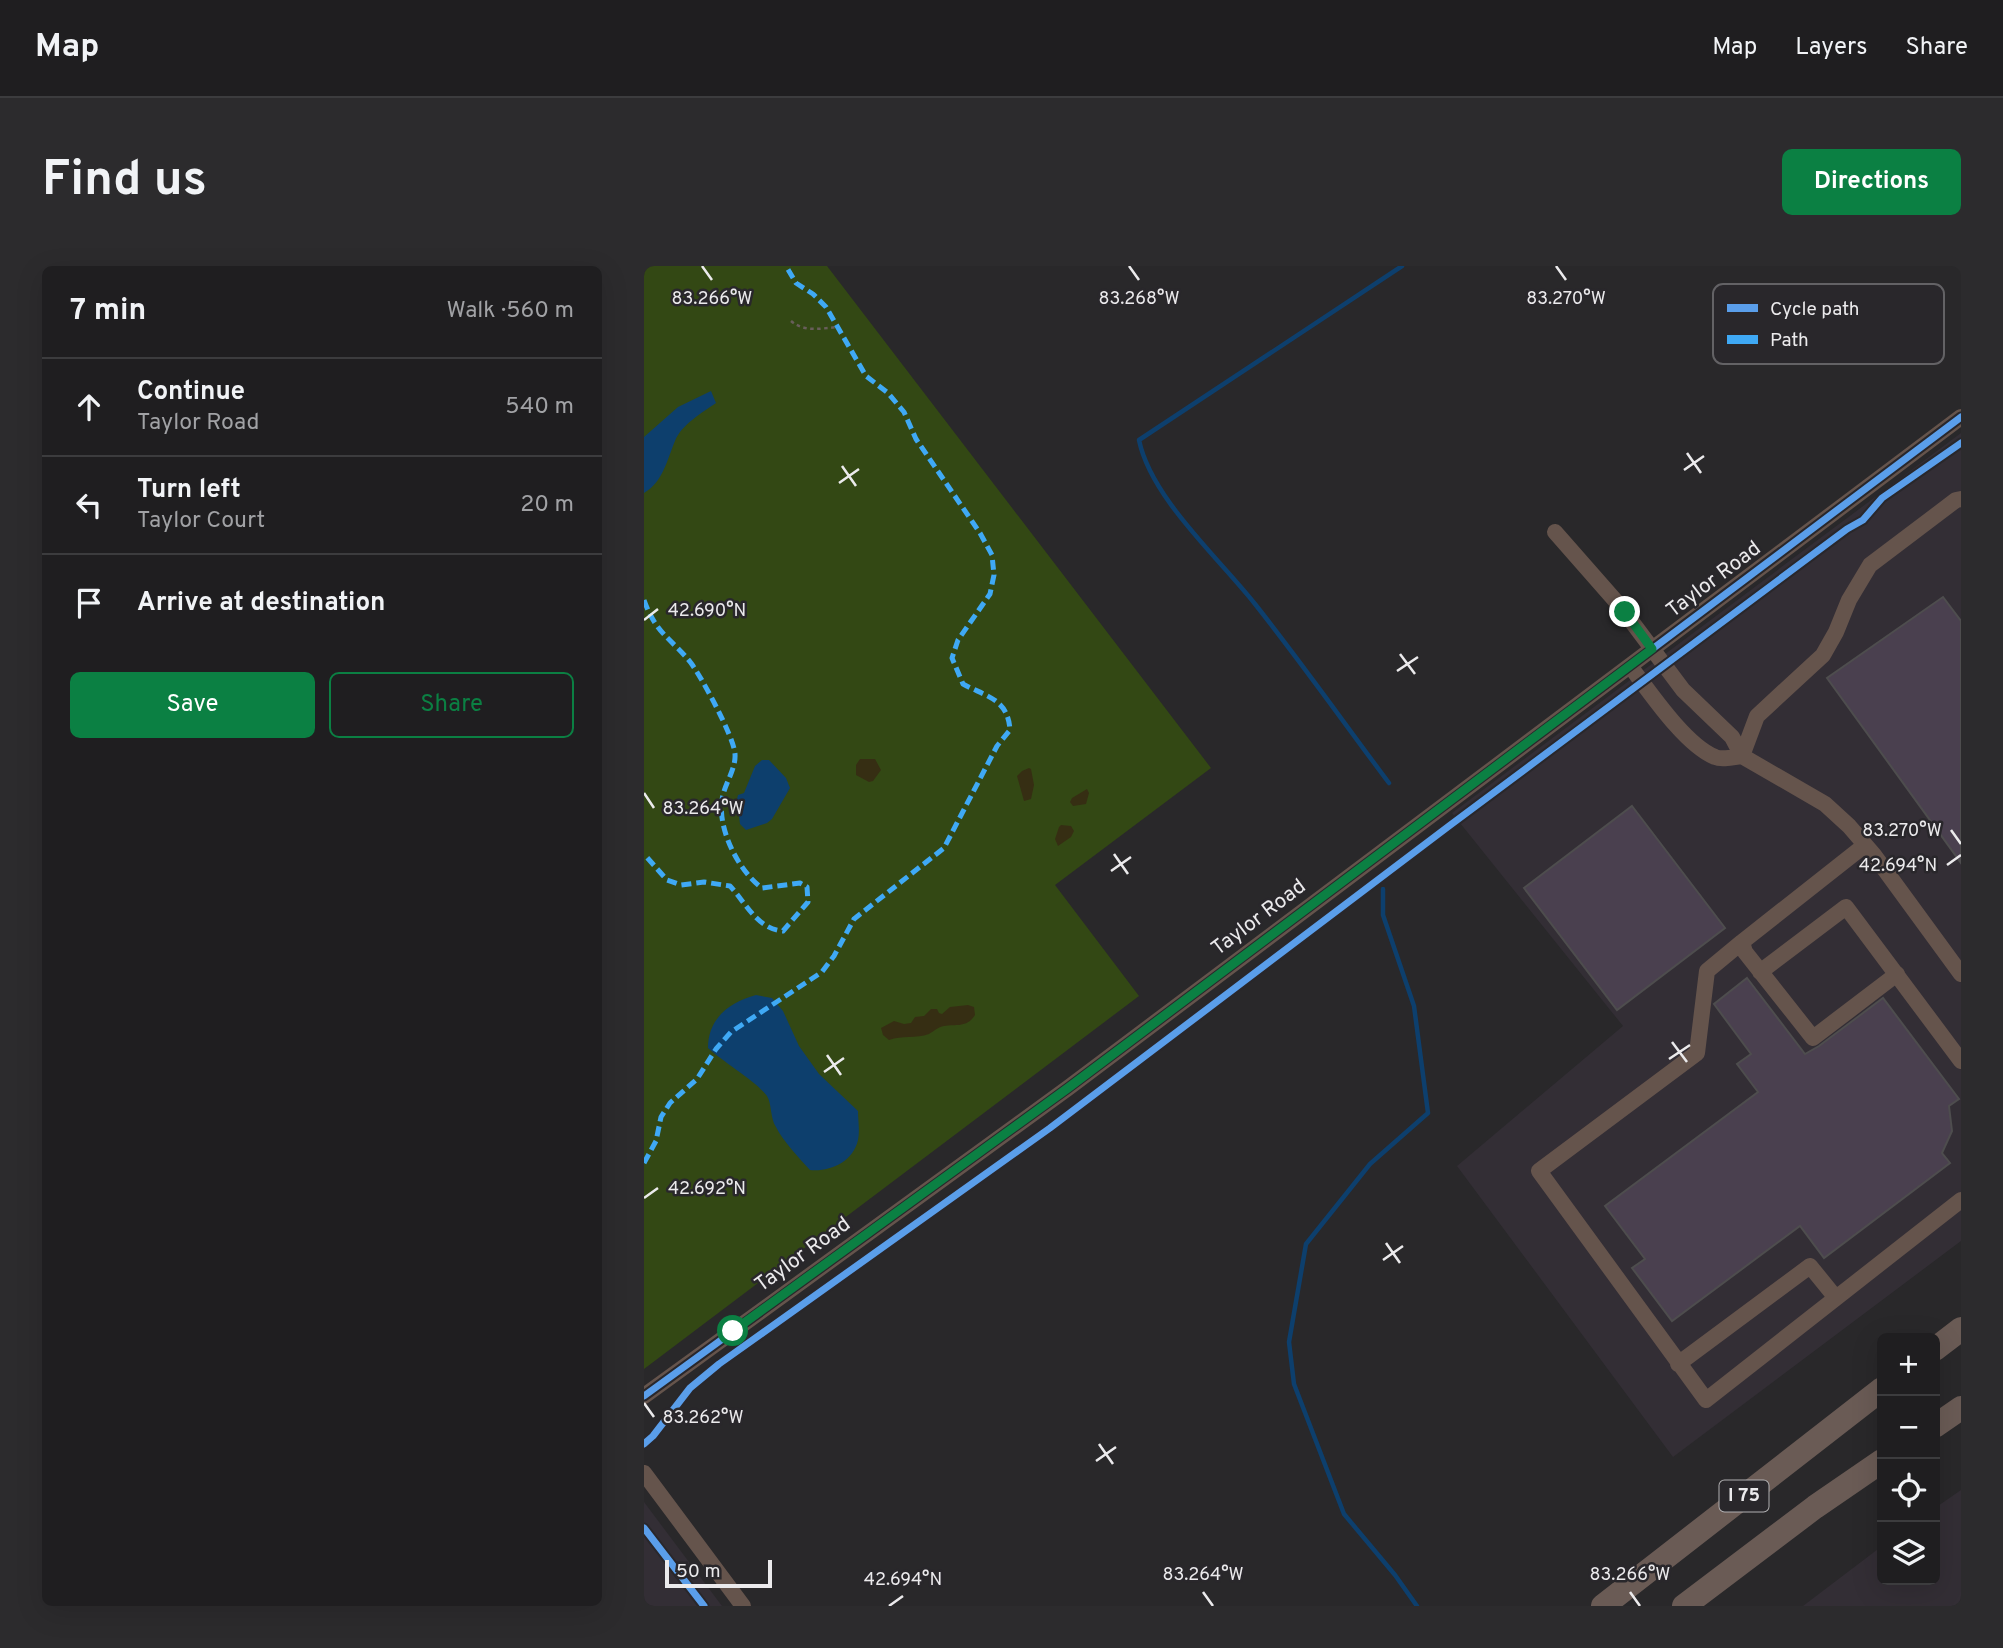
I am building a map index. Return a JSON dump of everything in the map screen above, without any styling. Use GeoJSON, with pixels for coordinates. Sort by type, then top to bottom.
{"type":"FeatureCollection","features":[{"type":"Feature","properties":{"kind":"highway"},"geometry":{"type":"LineString","coordinates":[[1940,1345],[1961,1329]]}},
{"type":"Feature","properties":{"kind":"highway","name":"I 75"},"geometry":{"type":"LineString","coordinates":[[1603,1606],[1877,1393]]}},
{"type":"Feature","properties":{"kind":"highway"},"geometry":{"type":"LineString","coordinates":[[1940,1423],[1961,1408]]}},
{"type":"Feature","properties":{"kind":"highway","name":"I 75"},"geometry":{"type":"LineString","coordinates":[[1684,1606],[1815,1507],[1877,1464]]}},
{"type":"Feature","properties":{"kind":"street","name":"Taylor Road"},"geometry":{"type":"LineString","coordinates":[[644,1396],[1068,1088],[1961,417]]}},
{"type":"Feature","properties":{"kind":"street"},"geometry":{"type":"LineString","coordinates":[[1742,756],[1757,716],[1823,655],[1849,600],[1870,565],[1956,500],[1961,499]]}},
{"type":"Feature","properties":{"kind":"street"},"geometry":{"type":"LineString","coordinates":[[1555,532],[1625,612],[1683,690],[1732,737],[1742,756],[1825,804],[1865,845],[1961,974]]}},
{"type":"Feature","properties":{"kind":"street"},"geometry":{"type":"LineString","coordinates":[[1630,666],[1676,724],[1702,748],[1717,758],[1742,756]]}},
{"type":"Feature","properties":{"kind":"street"},"geometry":{"type":"LineString","coordinates":[[1865,845],[1707,971],[1697,1053],[1539,1171],[1706,1400],[1961,1200]]}},
{"type":"Feature","properties":{"kind":"street"},"geometry":{"type":"LineString","coordinates":[[1760,972],[1846,907],[1961,1061]]}},
{"type":"Feature","properties":{"kind":"street"},"geometry":{"type":"LineString","coordinates":[[1742,942],[1760,972],[1813,1038],[1897,974]]}},
{"type":"Feature","properties":{"kind":"street"},"geometry":{"type":"LineString","coordinates":[[1678,1364],[1810,1266],[1836,1298]]}},
{"type":"Feature","properties":{"kind":"street"},"geometry":{"type":"LineString","coordinates":[[644,1473],[743,1606]]}},
{"type":"Feature","properties":{"kind":"path"},"geometry":{"type":"LineString","coordinates":[[791,321],[797,327],[806,329],[839,327]]}},
{"type":"Feature","properties":{"kind":"shaded area"},"geometry":{"type":"Polygon","coordinates":[[[1961,433],[1961,1241],[1673,1457],[1457,1166],[1623,1026],[1452,813],[1961,433]]]}},
{"type":"Feature","properties":{"kind":"shaded area"},"geometry":{"type":"Polygon","coordinates":[[[1961,1490],[1961,1606],[1803,1606],[1877,1550],[1877,1585],[1940,1585],[1940,1505],[1961,1490]]]}},
{"type":"Feature","properties":{"kind":"shaded area"},"geometry":{"type":"Polygon","coordinates":[[[644,1502],[722,1606],[644,1606],[644,1502]]]}},
{"type":"Feature","properties":{"kind":"green space"},"geometry":{"type":"Polygon","coordinates":[[[644,266],[827,266],[1211,768],[1055,885],[1139,996],[644,1369],[644,266]]]}},
{"type":"Feature","properties":{"kind":"sand"},"geometry":{"type":"Polygon","coordinates":[[[860,759],[875,759],[881,770],[873,781],[869,782],[856,775],[856,765],[860,759]]]}},
{"type":"Feature","properties":{"kind":"sand"},"geometry":{"type":"Polygon","coordinates":[[[1029,768],[1034,785],[1031,799],[1024,801],[1017,776],[1029,768]]]}},
{"type":"Feature","properties":{"kind":"sand"},"geometry":{"type":"Polygon","coordinates":[[[1087,789],[1089,793],[1086,804],[1073,806],[1070,802],[1072,798],[1087,789]]]}},
{"type":"Feature","properties":{"kind":"sand"},"geometry":{"type":"Polygon","coordinates":[[[1061,825],[1071,826],[1074,831],[1071,837],[1058,846],[1055,839],[1061,825]]]}},
{"type":"Feature","properties":{"kind":"sand"},"geometry":{"type":"Polygon","coordinates":[[[950,1007],[974,1007],[975,1015],[965,1024],[942,1027],[919,1036],[889,1040],[883,1035],[881,1028],[894,1021],[911,1023],[915,1017],[924,1016],[931,1009],[937,1009],[942,1014],[950,1007]]]}},
{"type":"Feature","properties":{"kind":"water"},"geometry":{"type":"Polygon","coordinates":[[[711,391],[716,403],[693,419],[678,435],[660,477],[644,493],[644,437],[678,407],[711,391]]]}},
{"type":"Feature","properties":{"kind":"water"},"geometry":{"type":"Polygon","coordinates":[[[762,760],[769,760],[786,778],[790,788],[772,819],[746,830],[740,824],[737,799],[738,795],[744,793],[755,766],[762,760]]]}},
{"type":"Feature","properties":{"kind":"water"},"geometry":{"type":"Polygon","coordinates":[[[756,995],[772,998],[783,1011],[799,1046],[819,1074],[858,1111],[858,1140],[851,1154],[840,1164],[810,1170],[779,1132],[767,1096],[708,1048],[712,1028],[722,1013],[738,1002],[756,995]]]}},
{"type":"Feature","properties":{"kind":"building"},"geometry":{"type":"Polygon","coordinates":[[[1943,597],[1961,621],[1961,863],[1827,678],[1943,597]]]}},
{"type":"Feature","properties":{"kind":"building"},"geometry":{"type":"Polygon","coordinates":[[[1632,806],[1725,928],[1617,1010],[1524,888],[1632,806]]]}},
{"type":"Feature","properties":{"kind":"building"},"geometry":{"type":"Polygon","coordinates":[[[1747,978],[1805,1054],[1883,998],[1959,1099],[1949,1106],[1952,1131],[1942,1153],[1950,1163],[1824,1258],[1800,1226],[1672,1321],[1632,1268],[1645,1259],[1605,1206],[1758,1092],[1737,1064],[1751,1054],[1714,1004],[1747,978]]]}},
{"type":"Feature","properties":{"kind":"waterway"},"geometry":{"type":"LineString","coordinates":[[1389,783],[1255,604],[1171,505],[1146,462],[1139,440],[1402,266]]}},
{"type":"Feature","properties":{"kind":"waterway"},"geometry":{"type":"LineString","coordinates":[[1383,889],[1383,915],[1414,1006],[1428,1113],[1370,1164],[1306,1244],[1289,1342],[1294,1384],[1344,1514],[1417,1606]]}},
{"type":"Feature","properties":{"kind":"marked path"},"geometry":{"type":"LineString","coordinates":[[644,1163],[656,1141],[661,1117],[670,1103],[697,1079],[716,1049],[731,1032],[822,972],[854,919],[944,848],[997,746],[1010,730],[1001,705],[963,684],[952,658],[958,640],[990,594],[994,575],[992,555],[916,439],[904,412],[888,393],[866,376],[826,307],[796,283],[786,266]]}},
{"type":"Feature","properties":{"kind":"marked path"},"geometry":{"type":"LineString","coordinates":[[644,600],[659,628],[696,671],[717,708],[733,746],[734,764],[721,807],[725,833],[737,859],[762,888],[800,883],[807,887],[808,902],[783,931],[774,929],[759,920],[730,886],[704,882],[681,885],[667,880],[644,854]]}},
{"type":"Feature","properties":{"kind":"cycle path"},"geometry":{"type":"LineString","coordinates":[[644,1396],[1068,1088],[1961,417]]}},
{"type":"Feature","properties":{"kind":"cycle path"},"geometry":{"type":"LineString","coordinates":[[644,1444],[690,1388],[719,1364],[1050,1128],[1449,826],[1847,529],[1863,520],[1882,498],[1961,443]]}},
{"type":"Feature","properties":{"kind":"cycle path"},"geometry":{"type":"LineString","coordinates":[[644,1528],[704,1606]]}},
{"type":"Feature","properties":{"kind":"route"},"geometry":{"type":"LineString","coordinates":[[733,1331],[1068,1088],[1652,649],[1625,612]]}}]}
